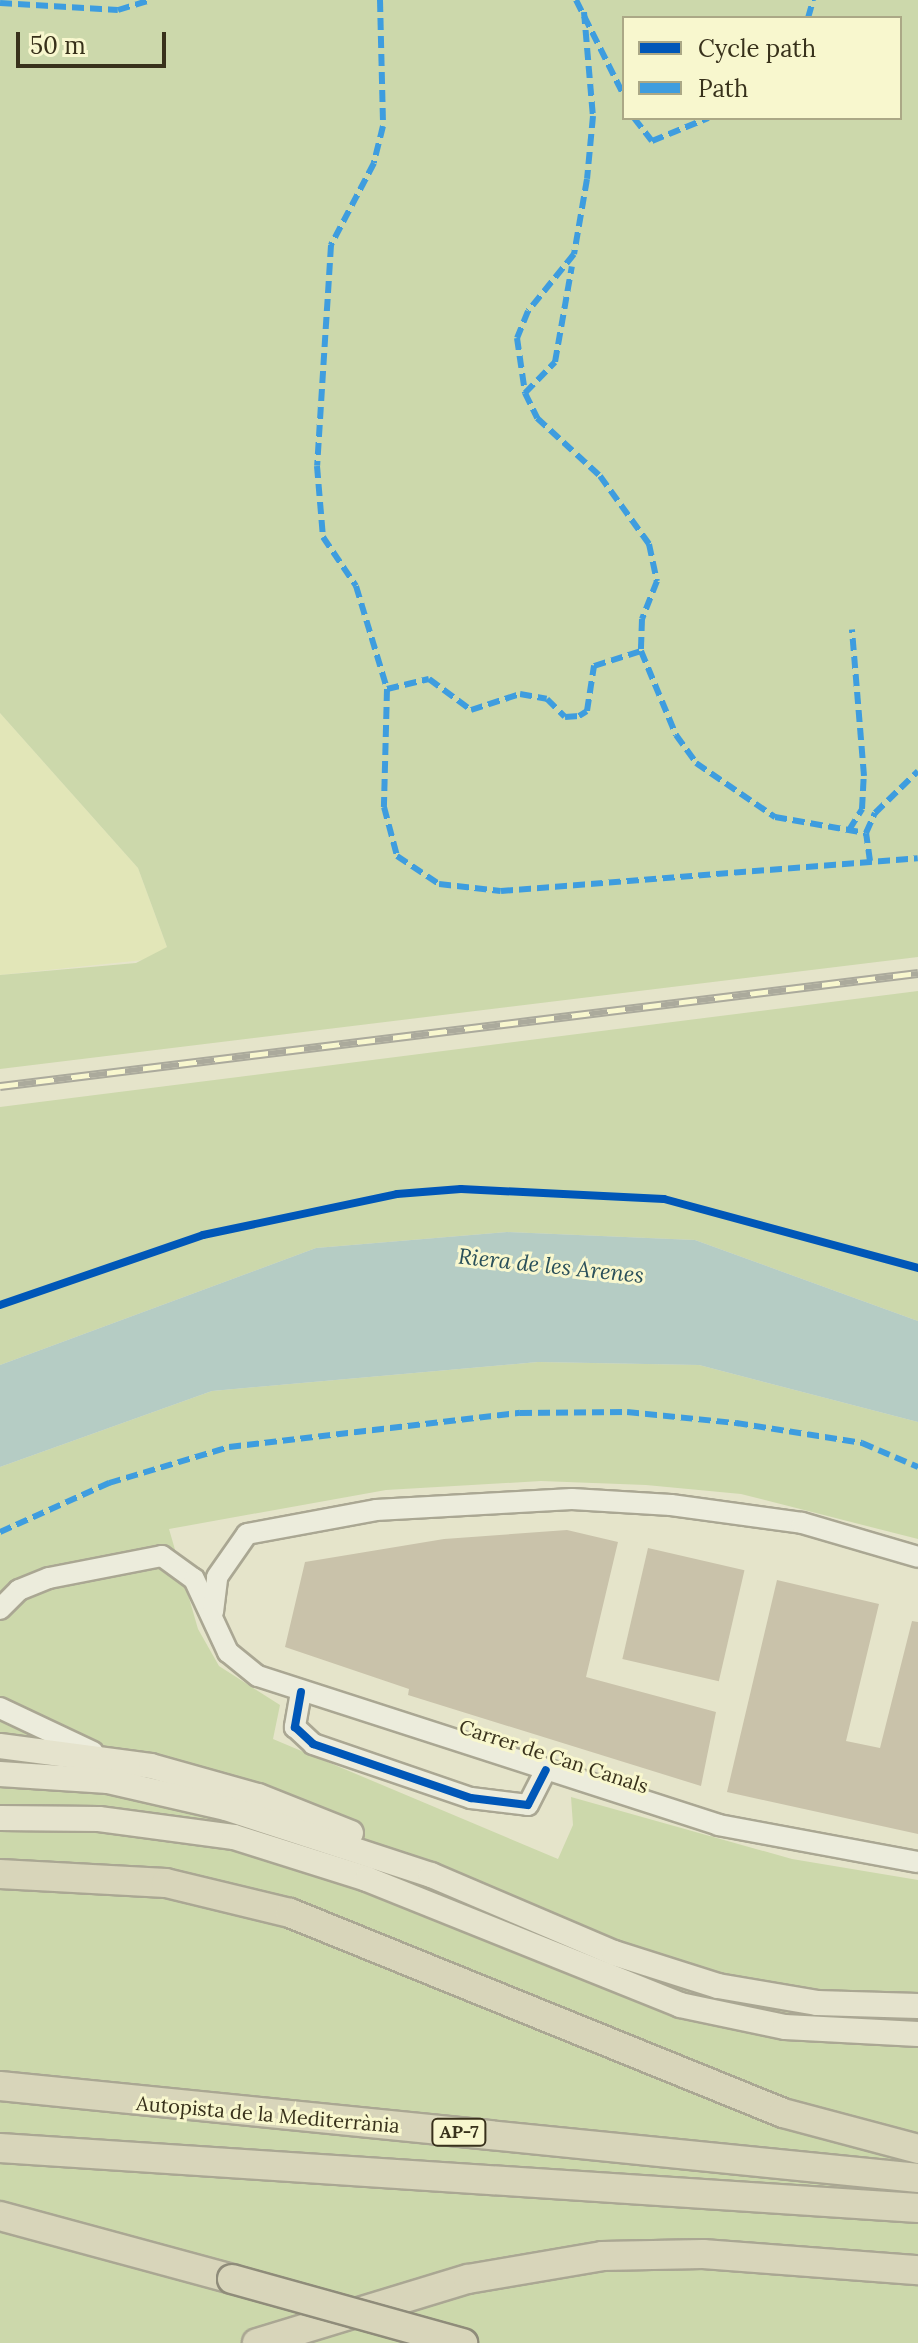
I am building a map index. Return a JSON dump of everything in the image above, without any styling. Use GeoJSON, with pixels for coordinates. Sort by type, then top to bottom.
{"type":"FeatureCollection","features":[{"type":"Feature","properties":{"kind":"highway"},"geometry":{"type":"LineString","coordinates":[[0,1874],[166,1883],[290,1913],[757,2103],[918,2149]]}},
{"type":"Feature","properties":{"kind":"highway","name":"Autopista de la Mediterrània"},"geometry":{"type":"LineString","coordinates":[[0,2086],[918,2178]]}},
{"type":"Feature","properties":{"kind":"highway"},"geometry":{"type":"LineString","coordinates":[[0,2148],[918,2208]]}},
{"type":"Feature","properties":{"kind":"highway"},"geometry":{"type":"LineString","coordinates":[[0,2216],[463,2343]]}},
{"type":"Feature","properties":{"kind":"highway"},"geometry":{"type":"LineString","coordinates":[[257,2343],[468,2279],[602,2256],[703,2254],[918,2270]]}},
{"type":"Feature","properties":{"kind":"highway"},"geometry":{"type":"LineString","coordinates":[[310,2343],[365,2310]]}},
{"type":"Feature","properties":{"kind":"main road"},"geometry":{"type":"LineString","coordinates":[[0,1746],[112,1760],[258,1796],[383,1846],[431,1875]]}},
{"type":"Feature","properties":{"kind":"main road"},"geometry":{"type":"LineString","coordinates":[[0,1774],[172,1793],[431,1875],[614,1953],[718,1986],[817,2003],[918,2006]]}},
{"type":"Feature","properties":{"kind":"main road"},"geometry":{"type":"LineString","coordinates":[[0,1818],[99,1819],[234,1837],[367,1879],[680,2005],[785,2027],[918,2034]]}},
{"type":"Feature","properties":{"kind":"street"},"geometry":{"type":"LineString","coordinates":[[213,1620],[217,1577],[247,1534],[376,1510],[572,1499],[671,1505],[802,1523],[918,1557]]}},
{"type":"Feature","properties":{"kind":"street","name":"Carrer de Can Canals"},"geometry":{"type":"LineString","coordinates":[[0,1609],[19,1590],[49,1578],[151,1554],[186,1570],[236,1661],[301,1692],[718,1825],[918,1862]]}},
{"type":"Feature","properties":{"kind":"street"},"geometry":{"type":"LineString","coordinates":[[301,1692],[295,1727],[313,1744],[471,1798],[528,1805],[546,1770]]}},
{"type":"Feature","properties":{"kind":"street"},"geometry":{"type":"LineString","coordinates":[[0,1708],[112,1760]]}},
{"type":"Feature","properties":{"kind":"green space"},"geometry":{"type":"Polygon","coordinates":[[[0,0],[918,0],[918,957],[0,1069],[0,975],[136,963],[167,947],[138,868],[0,713],[0,0]]]}},
{"type":"Feature","properties":{"kind":"green space"},"geometry":{"type":"Polygon","coordinates":[[[0,713],[138,868],[167,947],[153,959],[0,975],[0,713]]]}},
{"type":"Feature","properties":{"kind":"green space"},"geometry":{"type":"Polygon","coordinates":[[[918,991],[918,1321],[695,1240],[507,1232],[316,1248],[0,1365],[0,1107],[918,991]]]}},
{"type":"Feature","properties":{"kind":"green space"},"geometry":{"type":"Polygon","coordinates":[[[538,1362],[699,1365],[918,1422],[918,1539],[741,1494],[646,1485],[541,1481],[386,1490],[169,1529],[198,1629],[219,1666],[280,1705],[273,1739],[558,1859],[573,1825],[571,1797],[792,1859],[918,1880],[918,2343],[0,2343],[0,1467],[212,1391],[538,1362]]]}},
{"type":"Feature","properties":{"kind":"water","name":"Riera de les Arenes"},"geometry":{"type":"Polygon","coordinates":[[[507,1232],[695,1240],[918,1321],[918,1422],[699,1365],[538,1362],[212,1391],[0,1467],[0,1365],[316,1248],[507,1232]]]}},
{"type":"Feature","properties":{"kind":"building"},"geometry":{"type":"Polygon","coordinates":[[[567,1530],[618,1542],[586,1677],[716,1712],[701,1786],[408,1695],[409,1689],[285,1647],[305,1562],[444,1539],[567,1530]]]}},
{"type":"Feature","properties":{"kind":"building"},"geometry":{"type":"Polygon","coordinates":[[[648,1548],[744,1570],[719,1681],[622,1659],[648,1548]]]}},
{"type":"Feature","properties":{"kind":"building"},"geometry":{"type":"Polygon","coordinates":[[[777,1580],[879,1604],[846,1741],[880,1748],[912,1621],[918,1622],[918,1834],[727,1792],[777,1580]]]}},
{"type":"Feature","properties":{"kind":"railway"},"geometry":{"type":"LineString","coordinates":[[0,1086],[918,973]]}},
{"type":"Feature","properties":{"kind":"marked path"},"geometry":{"type":"LineString","coordinates":[[0,3],[118,10],[151,0]]}},
{"type":"Feature","properties":{"kind":"marked path"},"geometry":{"type":"LineString","coordinates":[[380,0],[383,126],[374,163],[331,245],[317,466],[323,537],[356,586],[387,689],[384,807],[397,856],[439,884],[501,891],[918,858]]}},
{"type":"Feature","properties":{"kind":"marked path"},"geometry":{"type":"LineString","coordinates":[[576,0],[622,92]]}},
{"type":"Feature","properties":{"kind":"marked path"},"geometry":{"type":"LineString","coordinates":[[809,16],[813,0]]}},
{"type":"Feature","properties":{"kind":"marked path"},"geometry":{"type":"LineString","coordinates":[[584,12],[593,116],[587,179],[574,254],[528,311],[517,338],[525,393],[537,418],[600,476],[649,544],[657,581],[642,619],[641,651],[676,735],[696,763],[775,817],[866,833]]}},
{"type":"Feature","properties":{"kind":"marked path"},"geometry":{"type":"LineString","coordinates":[[636,120],[652,141],[703,120]]}},
{"type":"Feature","properties":{"kind":"marked path"},"geometry":{"type":"LineString","coordinates":[[525,393],[555,362],[572,266]]}},
{"type":"Feature","properties":{"kind":"marked path"},"geometry":{"type":"LineString","coordinates":[[849,830],[862,809],[864,776],[852,629]]}},
{"type":"Feature","properties":{"kind":"marked path"},"geometry":{"type":"LineString","coordinates":[[387,689],[429,679],[471,710],[520,694],[547,699],[565,717],[579,716],[587,711],[594,666],[641,651]]}},
{"type":"Feature","properties":{"kind":"marked path"},"geometry":{"type":"LineString","coordinates":[[870,861],[866,833],[875,813],[918,771]]}},
{"type":"Feature","properties":{"kind":"marked path"},"geometry":{"type":"LineString","coordinates":[[0,1532],[109,1483],[229,1447],[520,1413],[627,1412],[736,1423],[862,1443],[918,1467]]}},
{"type":"Feature","properties":{"kind":"cycle path"},"geometry":{"type":"LineString","coordinates":[[0,1305],[203,1235],[397,1194],[461,1189],[664,1199],[918,1268]]}},
{"type":"Feature","properties":{"kind":"cycle path"},"geometry":{"type":"LineString","coordinates":[[301,1692],[295,1727],[313,1744],[471,1798],[528,1805],[546,1770]]}}]}
